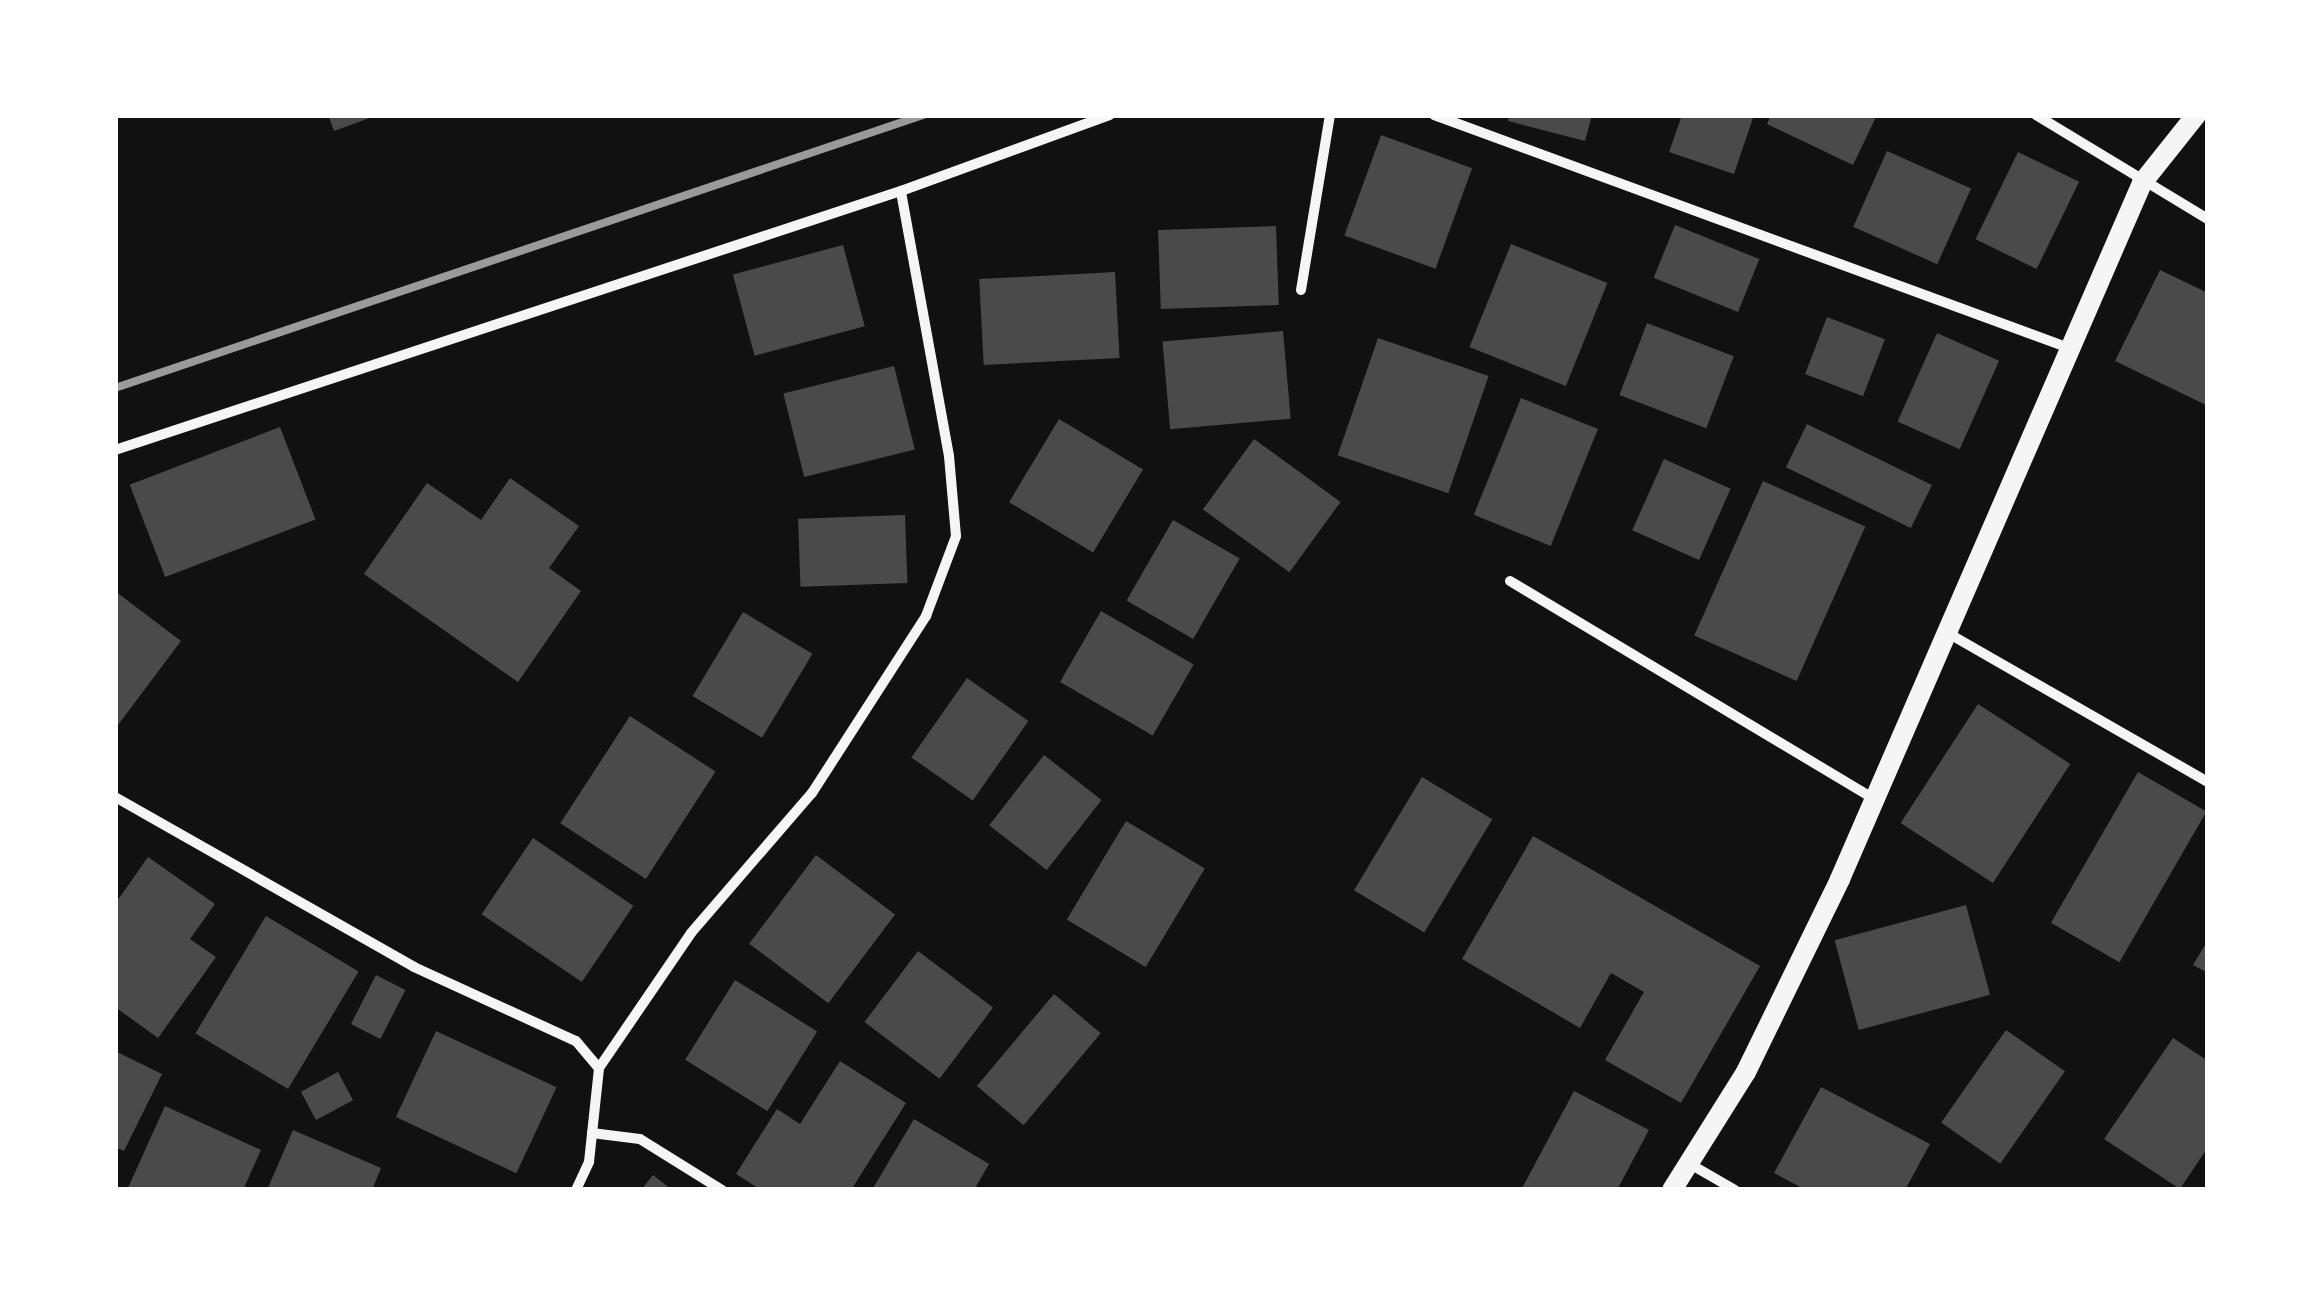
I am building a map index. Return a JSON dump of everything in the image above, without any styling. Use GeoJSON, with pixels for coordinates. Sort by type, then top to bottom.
{"type":"FeatureCollection","features":[{"type":"Feature","properties":{"kind":"main road"},"geometry":{"type":"LineString","coordinates":[[1672,1190],[1746,1072],[1874,799],[2142,182],[2196,115]]}},
{"type":"Feature","properties":{"kind":"street"},"geometry":{"type":"LineString","coordinates":[[115,450],[902,191],[1110,115]]}},
{"type":"Feature","properties":{"kind":"street"},"geometry":{"type":"LineString","coordinates":[[1300,290],[1330,115]]}},
{"type":"Feature","properties":{"kind":"street"},"geometry":{"type":"LineString","coordinates":[[1434,115],[2069,348]]}},
{"type":"Feature","properties":{"kind":"street"},"geometry":{"type":"LineString","coordinates":[[2036,115],[2208,219]]}},
{"type":"Feature","properties":{"kind":"street"},"geometry":{"type":"LineString","coordinates":[[576,1190],[589,1162],[599,1068],[690,933],[812,793],[926,616],[956,536],[950,456],[902,191]]}},
{"type":"Feature","properties":{"kind":"street"},"geometry":{"type":"LineString","coordinates":[[1510,581],[1874,799]]}},
{"type":"Feature","properties":{"kind":"street"},"geometry":{"type":"LineString","coordinates":[[1945,632],[2208,782]]}},
{"type":"Feature","properties":{"kind":"street"},"geometry":{"type":"LineString","coordinates":[[115,797],[414,967],[576,1041],[599,1068]]}},
{"type":"Feature","properties":{"kind":"street"},"geometry":{"type":"LineString","coordinates":[[592,1132],[640,1139],[722,1190]]}},
{"type":"Feature","properties":{"kind":"street"},"geometry":{"type":"LineString","coordinates":[[1689,1163],[1735,1190]]}},
{"type":"Feature","properties":{"kind":"building"},"geometry":{"type":"Polygon","coordinates":[[[328,115],[378,115],[334,131],[328,115]]]}},
{"type":"Feature","properties":{"kind":"building"},"geometry":{"type":"Polygon","coordinates":[[[1509,115],[1592,115],[1585,141],[1508,121],[1509,115]]]}},
{"type":"Feature","properties":{"kind":"building"},"geometry":{"type":"Polygon","coordinates":[[[1682,115],[1754,115],[1734,174],[1669,152],[1682,115]]]}},
{"type":"Feature","properties":{"kind":"building"},"geometry":{"type":"Polygon","coordinates":[[[1771,115],[1877,115],[1853,165],[1767,124],[1771,115]]]}},
{"type":"Feature","properties":{"kind":"building"},"geometry":{"type":"Polygon","coordinates":[[[1381,135],[1472,168],[1436,269],[1344,236],[1381,135]]]}},
{"type":"Feature","properties":{"kind":"building"},"geometry":{"type":"Polygon","coordinates":[[[1887,151],[1971,188],[1937,264],[1853,227],[1887,151]]]}},
{"type":"Feature","properties":{"kind":"building"},"geometry":{"type":"Polygon","coordinates":[[[2018,152],[2079,182],[2037,269],[1975,239],[2018,152]]]}},
{"type":"Feature","properties":{"kind":"building"},"geometry":{"type":"Polygon","coordinates":[[[1675,225],[1759,259],[1738,312],[1654,278],[1675,225]]]}},
{"type":"Feature","properties":{"kind":"building"},"geometry":{"type":"Polygon","coordinates":[[[1276,226],[1279,305],[1161,309],[1158,230],[1276,226]]]}},
{"type":"Feature","properties":{"kind":"building"},"geometry":{"type":"Polygon","coordinates":[[[1511,244],[1607,283],[1566,386],[1469,347],[1511,244]]]}},
{"type":"Feature","properties":{"kind":"building"},"geometry":{"type":"Polygon","coordinates":[[[843,245],[865,326],[755,356],[733,275],[843,245]]]}},
{"type":"Feature","properties":{"kind":"building"},"geometry":{"type":"Polygon","coordinates":[[[2160,270],[2208,293],[2208,406],[2115,361],[2160,270]]]}},
{"type":"Feature","properties":{"kind":"building"},"geometry":{"type":"Polygon","coordinates":[[[1115,272],[1120,358],[984,365],[979,279],[1115,272]]]}},
{"type":"Feature","properties":{"kind":"building"},"geometry":{"type":"Polygon","coordinates":[[[1827,317],[1885,339],[1863,396],[1805,374],[1827,317]]]}},
{"type":"Feature","properties":{"kind":"building"},"geometry":{"type":"Polygon","coordinates":[[[1647,323],[1734,356],[1706,428],[1619,395],[1647,323]]]}},
{"type":"Feature","properties":{"kind":"building"},"geometry":{"type":"Polygon","coordinates":[[[1283,331],[1291,419],[1170,429],[1162,342],[1283,331]]]}},
{"type":"Feature","properties":{"kind":"building"},"geometry":{"type":"Polygon","coordinates":[[[1937,333],[1999,361],[1960,449],[1898,422],[1937,333]]]}},
{"type":"Feature","properties":{"kind":"building"},"geometry":{"type":"Polygon","coordinates":[[[1378,338],[1489,376],[1448,493],[1338,455],[1378,338]]]}},
{"type":"Feature","properties":{"kind":"building"},"geometry":{"type":"Polygon","coordinates":[[[894,366],[915,449],[804,477],[783,394],[894,366]]]}},
{"type":"Feature","properties":{"kind":"building"},"geometry":{"type":"Polygon","coordinates":[[[1521,398],[1598,429],[1551,546],[1474,515],[1521,398]]]}},
{"type":"Feature","properties":{"kind":"building"},"geometry":{"type":"Polygon","coordinates":[[[1059,419],[1143,469],[1093,553],[1009,502],[1059,419]]]}},
{"type":"Feature","properties":{"kind":"building"},"geometry":{"type":"Polygon","coordinates":[[[1807,424],[1932,485],[1911,528],[1786,467],[1807,424]]]}},
{"type":"Feature","properties":{"kind":"building"},"geometry":{"type":"Polygon","coordinates":[[[280,427],[315,519],[165,577],[130,485],[280,427]]]}},
{"type":"Feature","properties":{"kind":"building"},"geometry":{"type":"Polygon","coordinates":[[[1254,439],[1341,502],[1289,572],[1203,509],[1254,439]]]}},
{"type":"Feature","properties":{"kind":"building"},"geometry":{"type":"Polygon","coordinates":[[[1664,459],[1731,489],[1699,560],[1632,530],[1664,459]]]}},
{"type":"Feature","properties":{"kind":"building"},"geometry":{"type":"Polygon","coordinates":[[[510,478],[579,526],[549,568],[581,591],[518,682],[364,574],[427,483],[481,520],[510,478]]]}},
{"type":"Feature","properties":{"kind":"building"},"geometry":{"type":"Polygon","coordinates":[[[1763,481],[1865,527],[1797,681],[1694,635],[1763,481]]]}},
{"type":"Feature","properties":{"kind":"building"},"geometry":{"type":"Polygon","coordinates":[[[905,515],[907,583],[800,587],[798,519],[905,515]]]}},
{"type":"Feature","properties":{"kind":"building"},"geometry":{"type":"Polygon","coordinates":[[[1173,520],[1240,558],[1193,639],[1126,601],[1173,520]]]}},
{"type":"Feature","properties":{"kind":"building"},"geometry":{"type":"Polygon","coordinates":[[[115,591],[181,641],[115,729],[115,591]]]}},
{"type":"Feature","properties":{"kind":"building"},"geometry":{"type":"Polygon","coordinates":[[[1101,611],[1194,664],[1153,736],[1060,682],[1101,611]]]}},
{"type":"Feature","properties":{"kind":"building"},"geometry":{"type":"Polygon","coordinates":[[[743,612],[812,654],[762,738],[693,696],[743,612]]]}},
{"type":"Feature","properties":{"kind":"building"},"geometry":{"type":"Polygon","coordinates":[[[967,678],[1028,721],[973,800],[911,757],[967,678]]]}},
{"type":"Feature","properties":{"kind":"building"},"geometry":{"type":"Polygon","coordinates":[[[1978,704],[2070,764],[1993,883],[1901,823],[1978,704]]]}},
{"type":"Feature","properties":{"kind":"building"},"geometry":{"type":"Polygon","coordinates":[[[630,716],[716,772],[646,879],[560,823],[630,716]]]}},
{"type":"Feature","properties":{"kind":"building"},"geometry":{"type":"Polygon","coordinates":[[[1044,755],[1102,800],[1047,870],[989,825],[1044,755]]]}},
{"type":"Feature","properties":{"kind":"building"},"geometry":{"type":"Polygon","coordinates":[[[2138,772],[2206,812],[2119,962],[2051,923],[2138,772]]]}},
{"type":"Feature","properties":{"kind":"building"},"geometry":{"type":"Polygon","coordinates":[[[1422,777],[1492,819],[1424,932],[1354,890],[1422,777]]]}},
{"type":"Feature","properties":{"kind":"building"},"geometry":{"type":"Polygon","coordinates":[[[1126,821],[1205,868],[1146,967],[1067,920],[1126,821]]]}},
{"type":"Feature","properties":{"kind":"building"},"geometry":{"type":"Polygon","coordinates":[[[1533,836],[1760,966],[1681,1103],[1605,1060],[1644,992],[1611,973],[1580,1028],[1462,959],[1533,836]]]}},
{"type":"Feature","properties":{"kind":"building"},"geometry":{"type":"Polygon","coordinates":[[[533,838],[633,906],[582,982],[482,914],[533,838]]]}},
{"type":"Feature","properties":{"kind":"building"},"geometry":{"type":"Polygon","coordinates":[[[816,855],[895,915],[828,1003],[749,944],[816,855]]]}},
{"type":"Feature","properties":{"kind":"building"},"geometry":{"type":"Polygon","coordinates":[[[148,857],[215,904],[190,939],[216,957],[158,1038],[115,1007],[115,904],[148,857]]]}},
{"type":"Feature","properties":{"kind":"building"},"geometry":{"type":"Polygon","coordinates":[[[1966,905],[1990,995],[1859,1030],[1835,940],[1966,905]]]}},
{"type":"Feature","properties":{"kind":"building"},"geometry":{"type":"Polygon","coordinates":[[[266,916],[359,972],[288,1089],[195,1033],[266,916]]]}},
{"type":"Feature","properties":{"kind":"building"},"geometry":{"type":"Polygon","coordinates":[[[2208,940],[2208,973],[2193,965],[2208,940]]]}},
{"type":"Feature","properties":{"kind":"building"},"geometry":{"type":"Polygon","coordinates":[[[918,951],[993,1008],[940,1079],[864,1022],[918,951]]]}},
{"type":"Feature","properties":{"kind":"building"},"geometry":{"type":"Polygon","coordinates":[[[376,975],[405,990],[380,1039],[351,1024],[376,975]]]}},
{"type":"Feature","properties":{"kind":"building"},"geometry":{"type":"Polygon","coordinates":[[[735,980],[817,1031],[767,1111],[685,1060],[735,980]]]}},
{"type":"Feature","properties":{"kind":"building"},"geometry":{"type":"Polygon","coordinates":[[[1054,994],[1101,1033],[1024,1125],[977,1086],[1054,994]]]}},
{"type":"Feature","properties":{"kind":"building"},"geometry":{"type":"Polygon","coordinates":[[[2006,1030],[2065,1071],[2000,1164],[1941,1123],[2006,1030]]]}},
{"type":"Feature","properties":{"kind":"building"},"geometry":{"type":"Polygon","coordinates":[[[436,1031],[557,1087],[516,1173],[396,1117],[436,1031]]]}},
{"type":"Feature","properties":{"kind":"building"},"geometry":{"type":"Polygon","coordinates":[[[2173,1038],[2208,1061],[2208,1147],[2180,1189],[2104,1139],[2173,1038]]]}},
{"type":"Feature","properties":{"kind":"building"},"geometry":{"type":"Polygon","coordinates":[[[115,1051],[162,1074],[124,1151],[115,1147],[115,1051]]]}},
{"type":"Feature","properties":{"kind":"building"},"geometry":{"type":"Polygon","coordinates":[[[840,1061],[906,1103],[851,1190],[761,1190],[736,1174],[777,1109],[800,1124],[840,1061]]]}},
{"type":"Feature","properties":{"kind":"building"},"geometry":{"type":"Polygon","coordinates":[[[338,1072],[353,1100],[316,1120],[301,1092],[338,1072]]]}},
{"type":"Feature","properties":{"kind":"building"},"geometry":{"type":"Polygon","coordinates":[[[1821,1087],[1930,1144],[1905,1190],[1806,1190],[1774,1173],[1821,1087]]]}},
{"type":"Feature","properties":{"kind":"building"},"geometry":{"type":"Polygon","coordinates":[[[1574,1091],[1649,1130],[1617,1190],[1521,1190],[1574,1091]]]}},
{"type":"Feature","properties":{"kind":"building"},"geometry":{"type":"Polygon","coordinates":[[[165,1106],[261,1150],[243,1190],[127,1190],[165,1106]]]}},
{"type":"Feature","properties":{"kind":"building"},"geometry":{"type":"Polygon","coordinates":[[[914,1119],[989,1164],[974,1190],[872,1190],[914,1119]]]}},
{"type":"Feature","properties":{"kind":"building"},"geometry":{"type":"Polygon","coordinates":[[[293,1130],[381,1168],[372,1190],[267,1190],[293,1130]]]}},
{"type":"Feature","properties":{"kind":"building"},"geometry":{"type":"Polygon","coordinates":[[[653,1175],[672,1190],[641,1190],[653,1175]]]}},
{"type":"Feature","properties":{"kind":"railway"},"geometry":{"type":"LineString","coordinates":[[115,388],[923,115]]}}]}
